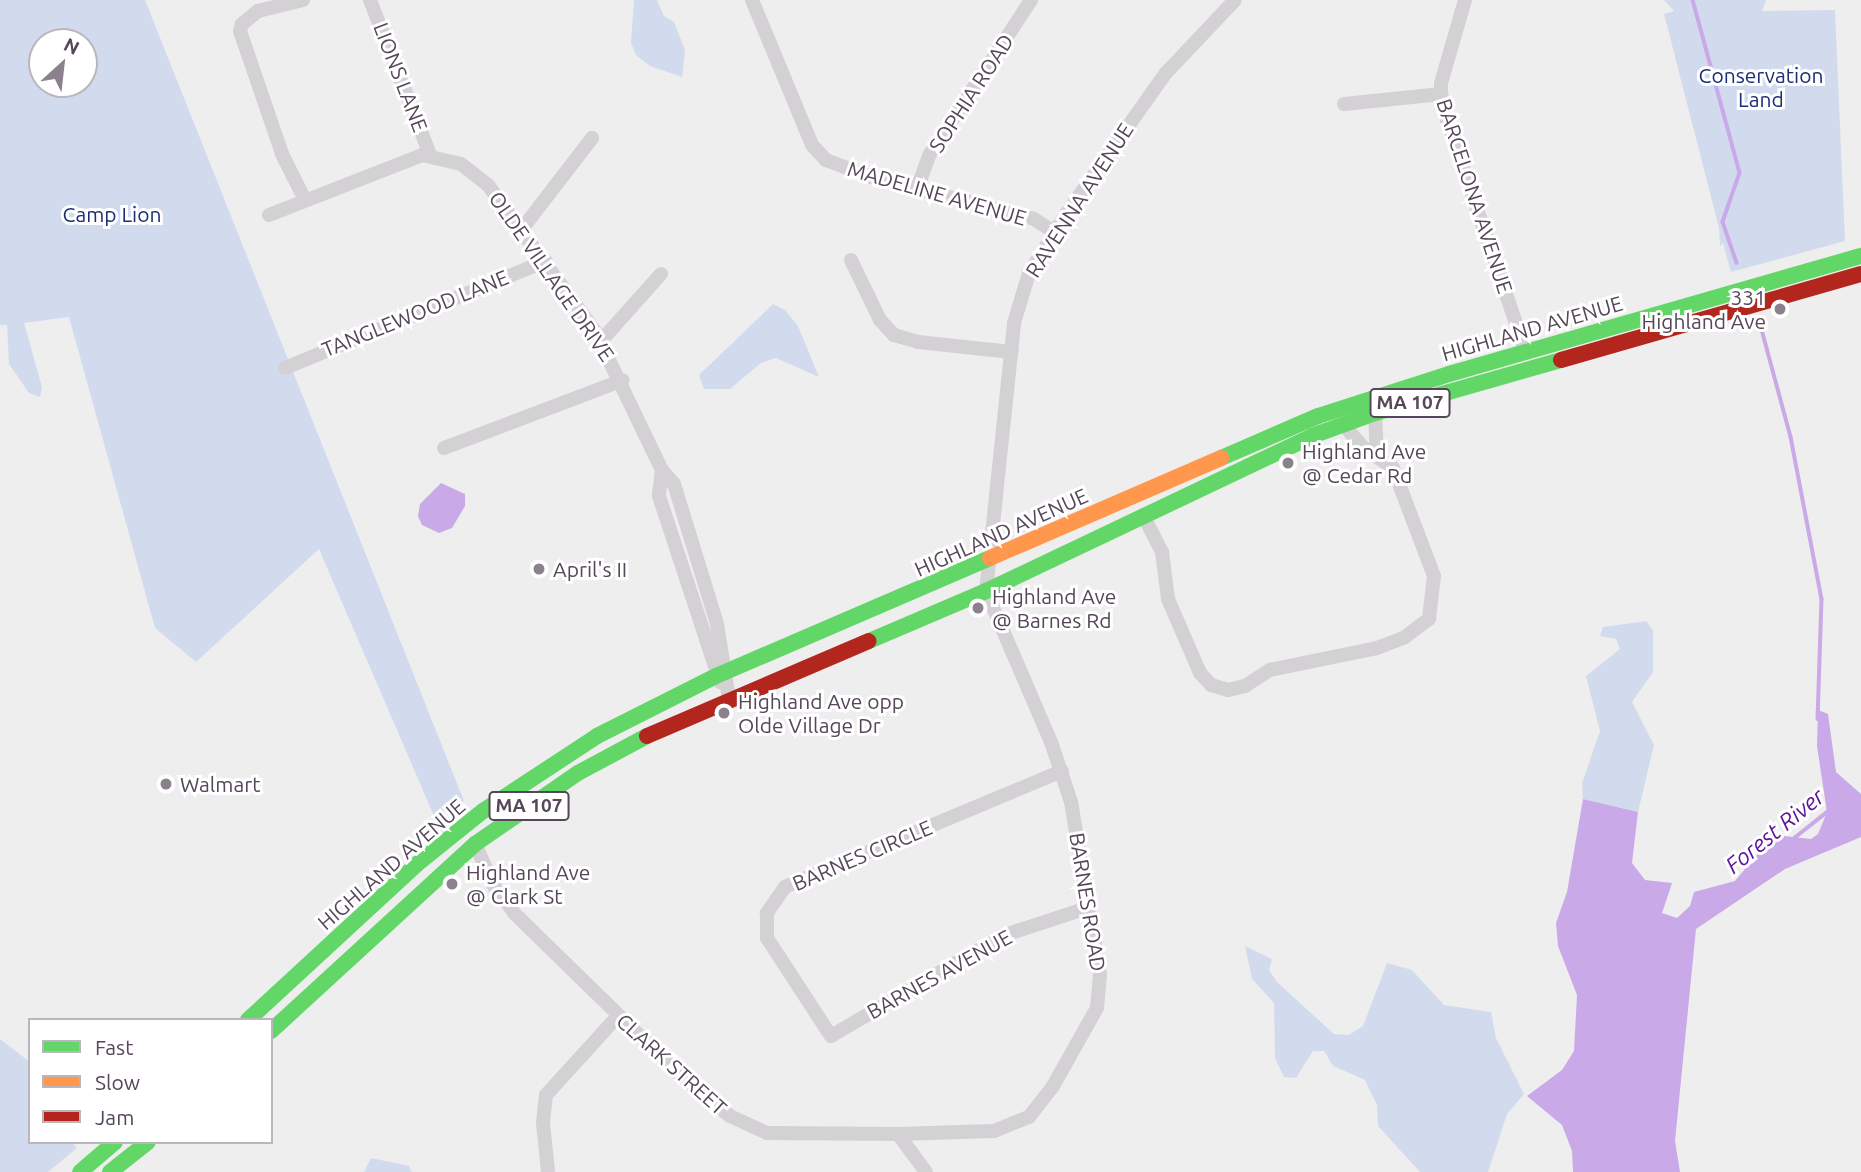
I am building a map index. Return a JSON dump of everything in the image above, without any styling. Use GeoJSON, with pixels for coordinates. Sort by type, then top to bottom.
{"type":"FeatureCollection","features":[{"type":"Feature","properties":{"kind":"main road","name":"HIGHLAND AVENUE"},"geometry":{"type":"LineString","coordinates":[[250,1018],[417,864],[483,811],[597,736],[722,673],[988,561],[1318,416],[1526,352],[1861,256]]}},
{"type":"Feature","properties":{"kind":"main road","name":"HIGHLAND AVENUE"},"geometry":{"type":"LineString","coordinates":[[273,1029],[405,904],[475,844],[578,774],[729,699],[986,591],[1143,515],[1375,413],[1861,274]]}},
{"type":"Feature","properties":{"kind":"main road"},"geometry":{"type":"LineString","coordinates":[[80,1172],[113,1144]]}},
{"type":"Feature","properties":{"kind":"main road"},"geometry":{"type":"LineString","coordinates":[[110,1172],[145,1144]]}},
{"type":"Feature","properties":{"kind":"street"},"geometry":{"type":"LineString","coordinates":[[303,0],[270,6],[242,24],[242,41],[282,154],[305,200]]}},
{"type":"Feature","properties":{"kind":"street","name":"LIONS LANE"},"geometry":{"type":"LineString","coordinates":[[370,0],[430,155]]}},
{"type":"Feature","properties":{"kind":"street","name":"MADELINE AVENUE"},"geometry":{"type":"LineString","coordinates":[[752,0],[818,154],[871,177],[1034,219],[1054,233]]}},
{"type":"Feature","properties":{"kind":"street","name":"SOPHIA ROAD"},"geometry":{"type":"LineString","coordinates":[[917,189],[930,154],[1031,0]]}},
{"type":"Feature","properties":{"kind":"street","name":"RAVENNA AVENUE"},"geometry":{"type":"LineString","coordinates":[[986,591],[1011,352],[1023,288],[1054,233],[1166,73],[1235,0]]}},
{"type":"Feature","properties":{"kind":"street","name":"BARCELONA AVENUE"},"geometry":{"type":"LineString","coordinates":[[1465,0],[1441,94],[1526,352]]}},
{"type":"Feature","properties":{"kind":"street"},"geometry":{"type":"LineString","coordinates":[[1344,104],[1441,94]]}},
{"type":"Feature","properties":{"kind":"street"},"geometry":{"type":"LineString","coordinates":[[522,229],[592,138]]}},
{"type":"Feature","properties":{"kind":"street"},"geometry":{"type":"LineString","coordinates":[[269,215],[430,155]]}},
{"type":"Feature","properties":{"kind":"street","name":"OLDE VILLAGE DRIVE"},"geometry":{"type":"LineString","coordinates":[[430,155],[475,173],[522,229],[601,341],[622,380],[662,470],[674,484],[729,699]]}},
{"type":"Feature","properties":{"kind":"street"},"geometry":{"type":"LineString","coordinates":[[850,260],[880,320],[894,335],[918,342],[1011,352]]}},
{"type":"Feature","properties":{"kind":"street","name":"TANGLEWOOD LANE"},"geometry":{"type":"LineString","coordinates":[[285,368],[545,261]]}},
{"type":"Feature","properties":{"kind":"street"},"geometry":{"type":"LineString","coordinates":[[601,341],[661,274]]}},
{"type":"Feature","properties":{"kind":"street"},"geometry":{"type":"LineString","coordinates":[[444,448],[622,380]]}},
{"type":"Feature","properties":{"kind":"street"},"geometry":{"type":"LineString","coordinates":[[1375,413],[1377,456]]}},
{"type":"Feature","properties":{"kind":"street"},"geometry":{"type":"LineString","coordinates":[[1143,515],[1162,552],[1168,599],[1200,673],[1211,685],[1228,690],[1245,686],[1270,670],[1377,648],[1405,637],[1429,619],[1434,576],[1393,468],[1362,446],[1344,425]]}},
{"type":"Feature","properties":{"kind":"street","name":"BARNES ROAD"},"geometry":{"type":"LineString","coordinates":[[898,1134],[994,1131],[1018,1124],[1039,1108],[1097,1008],[1100,975],[1077,824],[1062,771],[986,591]]}},
{"type":"Feature","properties":{"kind":"street","name":"BARNES CIRCLE"},"geometry":{"type":"LineString","coordinates":[[831,1035],[767,938],[767,913],[779,891],[1062,771]]}},
{"type":"Feature","properties":{"kind":"street","name":"CLARK STREET"},"geometry":{"type":"LineString","coordinates":[[475,844],[507,905],[680,1075],[752,1129],[787,1135],[898,1134]]}},
{"type":"Feature","properties":{"kind":"street","name":"BARNES AVENUE"},"geometry":{"type":"LineString","coordinates":[[831,1035],[993,940],[1090,907]]}},
{"type":"Feature","properties":{"kind":"street"},"geometry":{"type":"LineString","coordinates":[[548,1172],[542,1123],[546,1095],[618,1016]]}},
{"type":"Feature","properties":{"kind":"street"},"geometry":{"type":"LineString","coordinates":[[898,1134],[926,1172]]}},
{"type":"Feature","properties":{"kind":"green space","name":"Camp Lion"},"geometry":{"type":"Polygon","coordinates":[[[0,0],[145,0],[464,801],[434,816],[319,549],[196,662],[155,628],[69,317],[24,323],[42,387],[40,397],[29,393],[9,364],[7,325],[0,325],[0,0]]]}},
{"type":"Feature","properties":{"kind":"green space"},"geometry":{"type":"Polygon","coordinates":[[[634,0],[657,0],[664,16],[674,22],[685,50],[682,77],[650,66],[636,55],[631,43],[634,0]]]}},
{"type":"Feature","properties":{"kind":"green space","name":"Conservation Land"},"geometry":{"type":"Polygon","coordinates":[[[1664,0],[1766,0],[1762,11],[1835,10],[1845,241],[1731,272],[1723,243],[1720,246],[1719,228],[1664,14],[1674,11],[1664,0]]]}},
{"type":"Feature","properties":{"kind":"green space"},"geometry":{"type":"Polygon","coordinates":[[[773,304],[785,310],[798,326],[819,377],[776,358],[761,363],[730,389],[704,389],[699,375],[773,304]]]}},
{"type":"Feature","properties":{"kind":"green space"},"geometry":{"type":"Polygon","coordinates":[[[1646,621],[1653,630],[1653,672],[1632,702],[1654,745],[1638,812],[1583,799],[1582,783],[1600,731],[1586,676],[1620,649],[1616,639],[1600,636],[1603,627],[1646,621]]]}},
{"type":"Feature","properties":{"kind":"green space"},"geometry":{"type":"Polygon","coordinates":[[[1245,946],[1272,959],[1269,970],[1277,982],[1334,1034],[1349,1035],[1363,1026],[1387,963],[1412,970],[1444,1005],[1491,1012],[1496,1038],[1524,1094],[1507,1114],[1488,1172],[1420,1172],[1378,1126],[1377,1105],[1365,1080],[1333,1066],[1324,1051],[1313,1051],[1296,1078],[1284,1077],[1275,1058],[1274,1003],[1252,979],[1245,946]]]}},
{"type":"Feature","properties":{"kind":"green space"},"geometry":{"type":"Polygon","coordinates":[[[0,1039],[28,1060],[28,1144],[74,1144],[77,1148],[48,1172],[0,1172],[0,1039]]]}},
{"type":"Feature","properties":{"kind":"green space"},"geometry":{"type":"Polygon","coordinates":[[[371,1158],[409,1166],[412,1172],[364,1172],[371,1158]]]}},
{"type":"Feature","properties":{"kind":"shaded area"},"geometry":{"type":"Polygon","coordinates":[[[441,483],[465,494],[465,506],[452,528],[439,533],[422,525],[418,516],[420,504],[441,483]]]}},
{"type":"Feature","properties":{"kind":"shaded area"},"geometry":{"type":"Polygon","coordinates":[[[1818,710],[1828,714],[1836,772],[1861,794],[1861,837],[1785,869],[1696,929],[1675,1141],[1680,1172],[1573,1172],[1572,1151],[1562,1125],[1527,1096],[1562,1070],[1574,1051],[1577,995],[1558,946],[1556,923],[1567,892],[1583,799],[1638,812],[1632,863],[1645,880],[1672,883],[1662,913],[1677,918],[1690,906],[1694,892],[1735,881],[1769,840],[1784,836],[1811,839],[1818,834],[1827,812],[1817,746],[1818,710]]]}},
{"type":"Feature","properties":{"kind":"waterway","name":"Forest River"},"geometry":{"type":"LineString","coordinates":[[1693,0],[1740,173],[1723,222],[1737,263]]}},
{"type":"Feature","properties":{"kind":"waterway","name":"Forest River"},"geometry":{"type":"LineString","coordinates":[[1761,326],[1791,437],[1822,599],[1818,719]]}},
{"type":"Feature","properties":{"kind":"waterway","name":"Forest River"},"geometry":{"type":"LineString","coordinates":[[1793,839],[1831,809]]}},
{"type":"Feature","properties":{"kind":"traffic: fast"},"geometry":{"type":"LineString","coordinates":[[1221,458],[1318,416],[1449,374],[1861,256]]}},
{"type":"Feature","properties":{"kind":"traffic: fast"},"geometry":{"type":"LineString","coordinates":[[869,641],[986,591],[1312,436],[1375,413],[1561,360]]}},
{"type":"Feature","properties":{"kind":"traffic: fast"},"geometry":{"type":"LineString","coordinates":[[250,1018],[417,864],[483,811],[597,736],[716,676],[990,558]]}},
{"type":"Feature","properties":{"kind":"traffic: fast"},"geometry":{"type":"LineString","coordinates":[[273,1029],[475,844],[578,773],[647,736]]}},
{"type":"Feature","properties":{"kind":"traffic: fast"},"geometry":{"type":"LineString","coordinates":[[80,1172],[113,1144]]}},
{"type":"Feature","properties":{"kind":"traffic: fast"},"geometry":{"type":"LineString","coordinates":[[110,1172],[145,1144]]}},
{"type":"Feature","properties":{"kind":"traffic: slow"},"geometry":{"type":"LineString","coordinates":[[990,558],[1221,458]]}},
{"type":"Feature","properties":{"kind":"traffic: jam"},"geometry":{"type":"LineString","coordinates":[[1561,360],[1861,274]]}},
{"type":"Feature","properties":{"kind":"traffic: jam"},"geometry":{"type":"LineString","coordinates":[[647,736],[869,641]]}},
{"type":"Feature","properties":{"kind":"place","name":"331 Highland Ave"},"geometry":{"type":"Point","coordinates":[1780,309]}},
{"type":"Feature","properties":{"kind":"place","name":"Highland Ave @ Cedar Rd"},"geometry":{"type":"Point","coordinates":[1288,463]}},
{"type":"Feature","properties":{"kind":"place","name":"April's II"},"geometry":{"type":"Point","coordinates":[539,569]}},
{"type":"Feature","properties":{"kind":"place","name":"Highland Ave @ Barnes Rd"},"geometry":{"type":"Point","coordinates":[978,608]}},
{"type":"Feature","properties":{"kind":"place","name":"Highland Ave opp Olde Village Dr"},"geometry":{"type":"Point","coordinates":[724,713]}},
{"type":"Feature","properties":{"kind":"place","name":"Walmart"},"geometry":{"type":"Point","coordinates":[166,784]}},
{"type":"Feature","properties":{"kind":"place","name":"Highland Ave @ Clark St"},"geometry":{"type":"Point","coordinates":[452,884]}}]}
